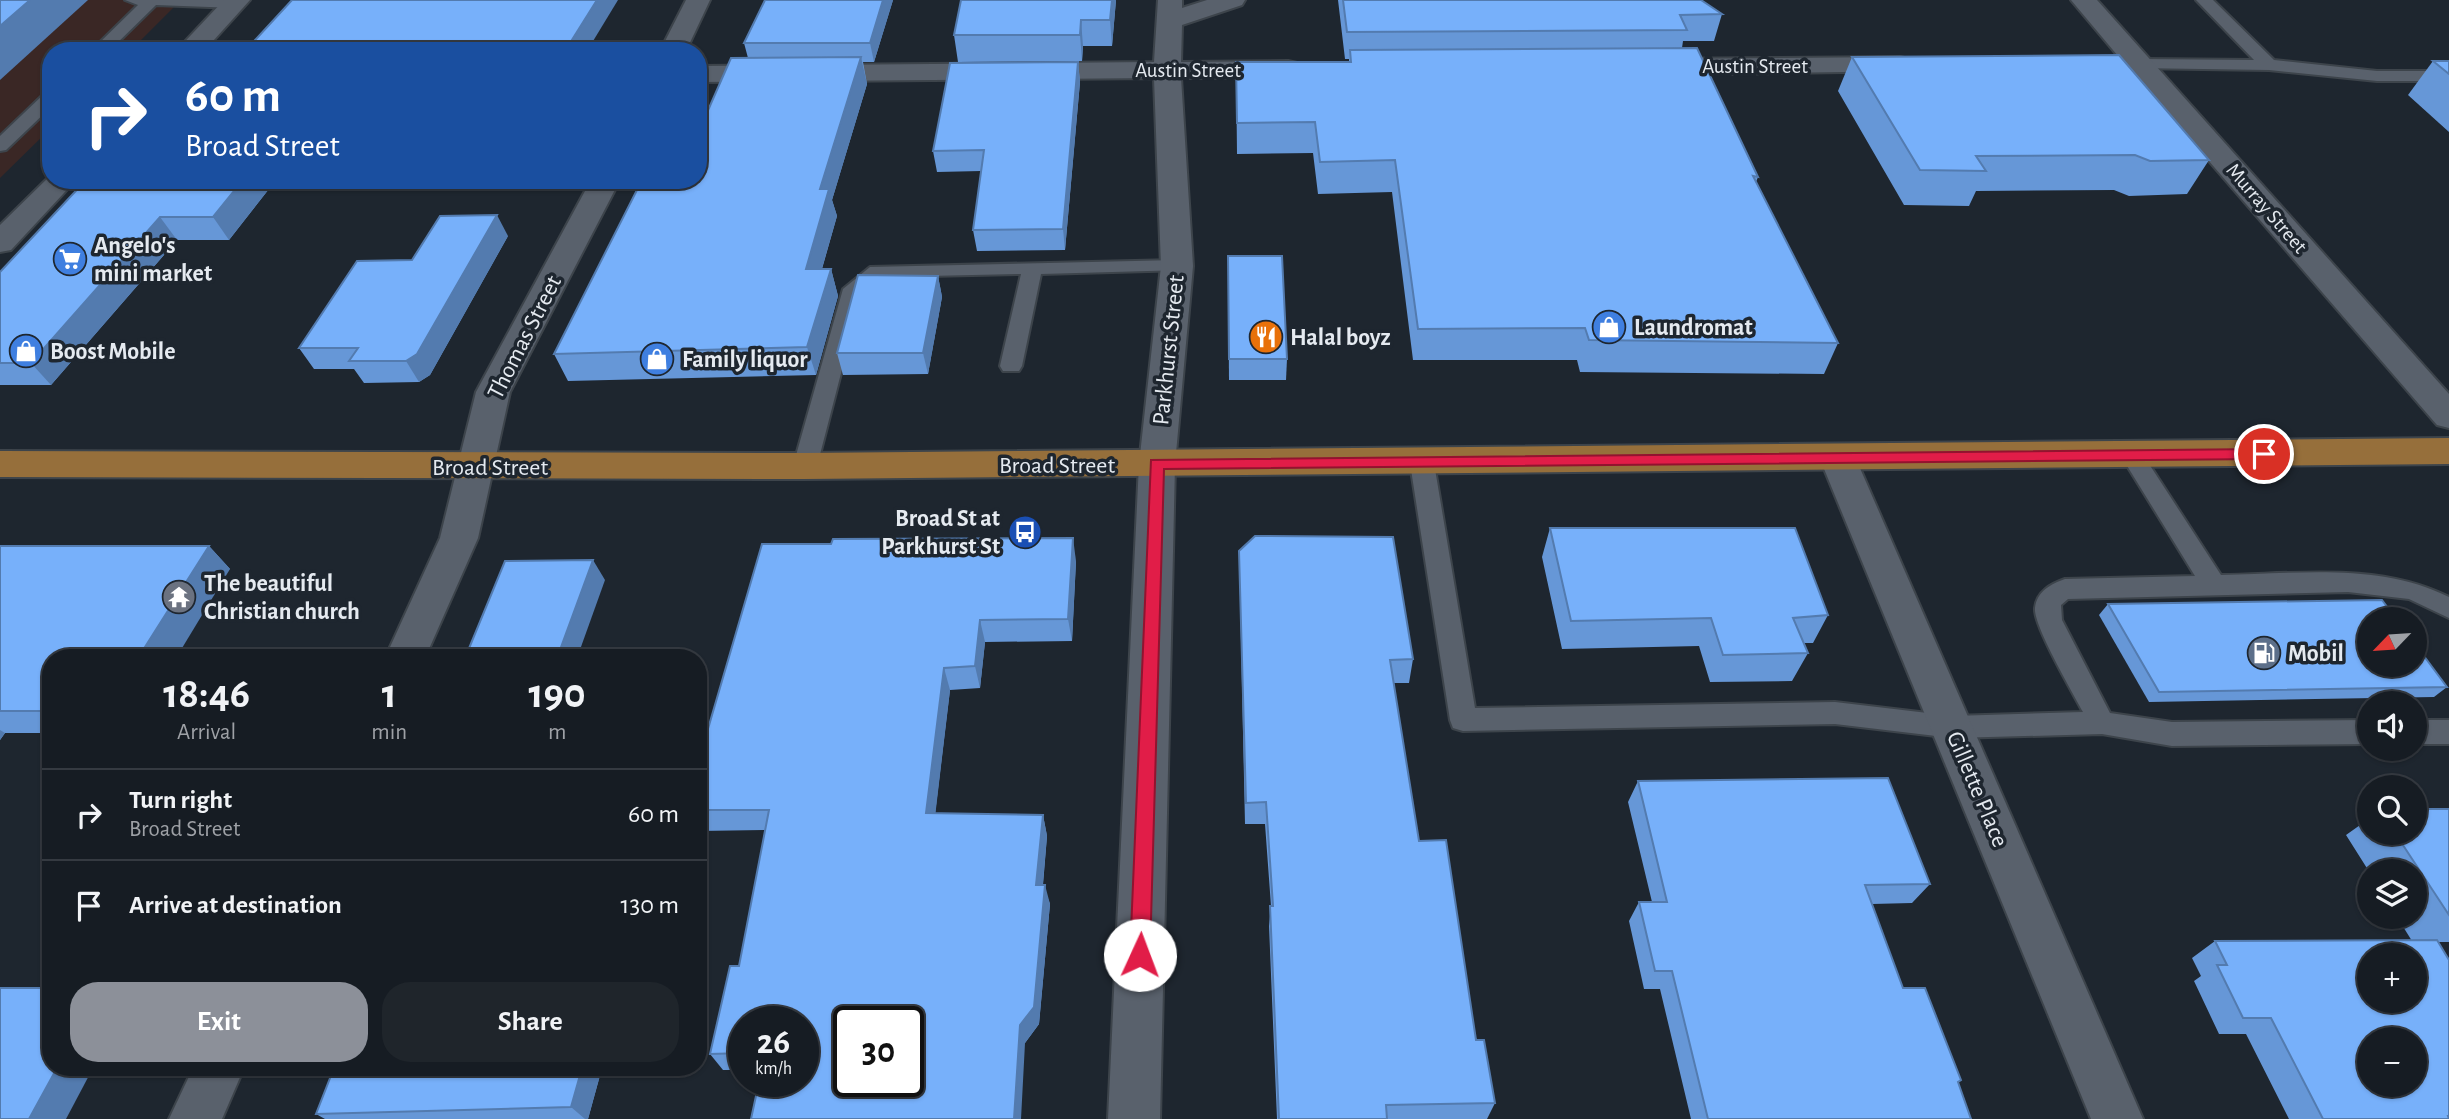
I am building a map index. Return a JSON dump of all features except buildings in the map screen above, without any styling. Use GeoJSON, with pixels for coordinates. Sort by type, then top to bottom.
{"type":"FeatureCollection","features":[{"type":"Feature","properties":{"kind":"main road","name":"Broad Street"},"geometry":{"type":"LineString","coordinates":[[0,464],[476,467],[1422,463],[2449,452]]}},
{"type":"Feature","properties":{"kind":"street"},"geometry":{"type":"LineString","coordinates":[[677,42],[698,0]]}},
{"type":"Feature","properties":{"kind":"street"},"geometry":{"type":"LineString","coordinates":[[1170,10],[1233,0]]}},
{"type":"Feature","properties":{"kind":"street","name":"Murray Street"},"geometry":{"type":"LineString","coordinates":[[2083,0],[2449,416]]}},
{"type":"Feature","properties":{"kind":"street"},"geometry":{"type":"LineString","coordinates":[[198,42],[237,1]]}},
{"type":"Feature","properties":{"kind":"street","name":"Parkhurst Street"},"geometry":{"type":"LineString","coordinates":[[1135,1119],[1157,464],[1177,266],[1167,70],[1170,10]]}},
{"type":"Feature","properties":{"kind":"street"},"geometry":{"type":"LineString","coordinates":[[2057,65],[2141,64]]}},
{"type":"Feature","properties":{"kind":"street","name":"Austin Street"},"geometry":{"type":"LineString","coordinates":[[1626,67],[1932,65]]}},
{"type":"Feature","properties":{"kind":"street","name":"Austin Street"},"geometry":{"type":"LineString","coordinates":[[707,74],[1320,69]]}},
{"type":"Feature","properties":{"kind":"street"},"geometry":{"type":"LineString","coordinates":[[6,230],[52,189]]}},
{"type":"Feature","properties":{"kind":"street","name":"Thomas Street"},"geometry":{"type":"LineString","coordinates":[[409,649],[459,538],[492,392],[601,189]]}},
{"type":"Feature","properties":{"kind":"street","name":"Gillette Place"},"geometry":{"type":"LineString","coordinates":[[1839,459],[2117,1119]]}},
{"type":"Feature","properties":{"kind":"street"},"geometry":{"type":"LineString","coordinates":[[195,1119],[215,1076]]}},
{"type":"Feature","properties":{"kind":"lane"},"geometry":{"type":"LineString","coordinates":[[133,0],[237,1]]}},
{"type":"Feature","properties":{"kind":"lane"},"geometry":{"type":"LineString","coordinates":[[2204,0],[2269,65]]}},
{"type":"Feature","properties":{"kind":"lane"},"geometry":{"type":"LineString","coordinates":[[108,42],[150,2]]}},
{"type":"Feature","properties":{"kind":"lane"},"geometry":{"type":"LineString","coordinates":[[2141,64],[2269,65],[2377,76],[2449,76]]}},
{"type":"Feature","properties":{"kind":"lane"},"geometry":{"type":"LineString","coordinates":[[0,146],[42,106]]}},
{"type":"Feature","properties":{"kind":"lane"},"geometry":{"type":"LineString","coordinates":[[805,466],[842,321],[853,289],[877,271],[1177,266]]}},
{"type":"Feature","properties":{"kind":"lane"},"geometry":{"type":"LineString","coordinates":[[1011,366],[1032,268]]}},
{"type":"Feature","properties":{"kind":"lane"},"geometry":{"type":"LineString","coordinates":[[2132,456],[2213,584]]}},
{"type":"Feature","properties":{"kind":"lane"},"geometry":{"type":"LineString","coordinates":[[1422,463],[1463,720],[1835,713],[1953,727],[2102,723],[2172,734],[2357,732]]}},
{"type":"Feature","properties":{"kind":"lane"},"geometry":{"type":"LineString","coordinates":[[2102,723],[2049,620],[2046,607],[2055,593],[2076,586],[2374,584],[2413,590],[2449,608]]}},
{"type":"Feature","properties":{"kind":"lane"},"geometry":{"type":"LineString","coordinates":[[2427,732],[2449,732]]}},
{"type":"Feature","properties":{"kind":"shaded area"},"geometry":{"type":"Polygon","coordinates":[[[0,0],[181,0],[139,42],[42,42],[42,137],[0,178],[0,0]]]}},
{"type":"Feature","properties":{"kind":"place","name":"Angelo's mini market"},"geometry":{"type":"Point","coordinates":[70,259]}},
{"type":"Feature","properties":{"kind":"place","name":"Laundromat"},"geometry":{"type":"Point","coordinates":[1609,327]}},
{"type":"Feature","properties":{"kind":"place","name":"Halal boyz"},"geometry":{"type":"Point","coordinates":[1266,337]}},
{"type":"Feature","properties":{"kind":"place","name":"Boost Mobile"},"geometry":{"type":"Point","coordinates":[26,351]}},
{"type":"Feature","properties":{"kind":"place","name":"Family liquor"},"geometry":{"type":"Point","coordinates":[657,359]}},
{"type":"Feature","properties":{"kind":"place","name":"Broad St at Parkhurst St"},"geometry":{"type":"Point","coordinates":[1025,532]}},
{"type":"Feature","properties":{"kind":"place","name":"The beautiful Christian church"},"geometry":{"type":"Point","coordinates":[179,597]}},
{"type":"Feature","properties":{"kind":"place","name":"Mobil"},"geometry":{"type":"Point","coordinates":[2264,653]}},
{"type":"Feature","properties":{"kind":"route"},"geometry":{"type":"LineString","coordinates":[[1140,955],[1157,464],[2264,454]]}}]}
